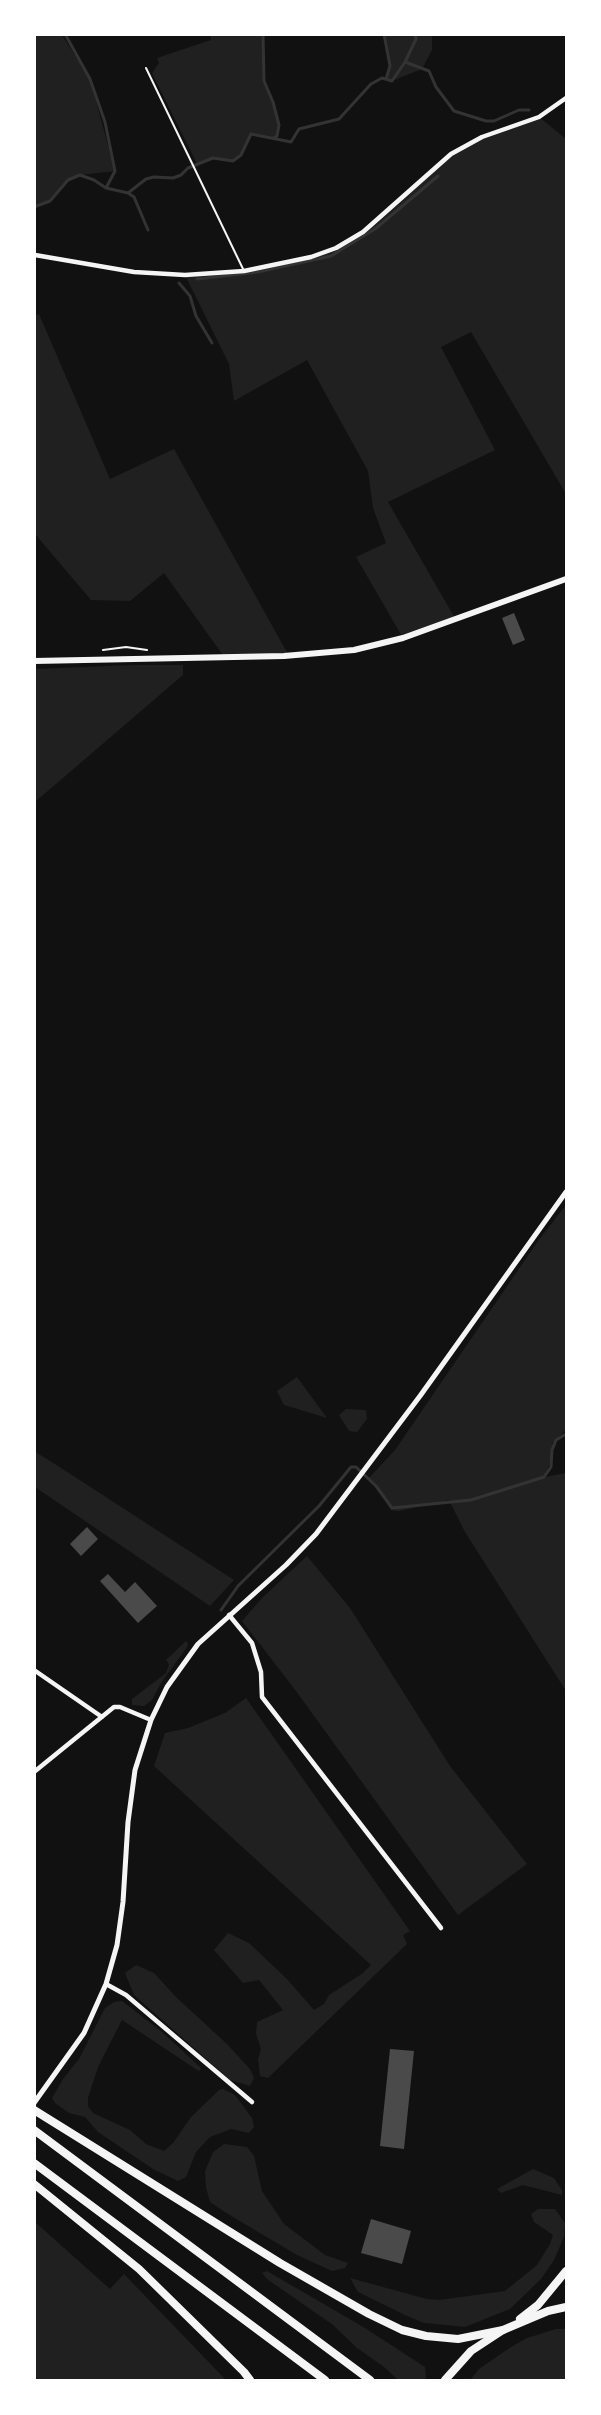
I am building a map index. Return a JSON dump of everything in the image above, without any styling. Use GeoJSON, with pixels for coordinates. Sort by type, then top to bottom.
{"type":"FeatureCollection","features":[{"type":"Feature","properties":{"kind":"highway"},"geometry":{"type":"LineString","coordinates":[[34,2110],[280,2263],[369,2314],[402,2330],[426,2336],[458,2339],[507,2327],[548,2311],[567,2307]]}},
{"type":"Feature","properties":{"kind":"highway"},"geometry":{"type":"LineString","coordinates":[[34,2130],[370,2380]]}},
{"type":"Feature","properties":{"kind":"highway"},"geometry":{"type":"LineString","coordinates":[[34,2163],[325,2380]]}},
{"type":"Feature","properties":{"kind":"highway"},"geometry":{"type":"LineString","coordinates":[[34,2184],[139,2268],[250,2380]]}},
{"type":"Feature","properties":{"kind":"highway"},"geometry":{"type":"LineString","coordinates":[[445,2380],[471,2351],[538,2305],[567,2271]]}},
{"type":"Feature","properties":{"kind":"main road"},"geometry":{"type":"LineString","coordinates":[[34,662],[289,656],[354,650],[403,638],[567,579]]}},
{"type":"Feature","properties":{"kind":"street"},"geometry":{"type":"LineString","coordinates":[[35,255],[156,274],[205,275],[244,271],[311,257],[350,241],[375,222],[451,154],[482,137],[539,117],[567,98]]}},
{"type":"Feature","properties":{"kind":"street"},"geometry":{"type":"LineString","coordinates":[[34,2103],[84,2033],[106,1984],[117,1945],[123,1902],[128,1822],[135,1770],[151,1720],[167,1687],[198,1644],[316,1534],[420,1396],[567,1192]]}},
{"type":"Feature","properties":{"kind":"street"},"geometry":{"type":"LineString","coordinates":[[228,1615],[252,1643],[261,1672],[262,1697],[441,1928]]}},
{"type":"Feature","properties":{"kind":"street"},"geometry":{"type":"LineString","coordinates":[[34,1670],[102,1717]]}},
{"type":"Feature","properties":{"kind":"street"},"geometry":{"type":"LineString","coordinates":[[34,1772],[114,1707],[120,1707],[151,1720]]}},
{"type":"Feature","properties":{"kind":"street"},"geometry":{"type":"LineString","coordinates":[[106,1984],[126,1995],[252,2102]]}},
{"type":"Feature","properties":{"kind":"lane"},"geometry":{"type":"LineString","coordinates":[[146,68],[244,271]]}},
{"type":"Feature","properties":{"kind":"shaded area"},"geometry":{"type":"Polygon","coordinates":[[[35,34],[62,35],[90,79],[115,171],[80,175],[68,180],[50,201],[35,207],[35,34]]]}},
{"type":"Feature","properties":{"kind":"shaded area"},"geometry":{"type":"Polygon","coordinates":[[[210,35],[263,35],[264,81],[279,125],[277,136],[271,139],[251,135],[241,155],[233,161],[213,159],[197,164],[152,73],[159,63],[157,58],[211,40],[210,35]]]}},
{"type":"Feature","properties":{"kind":"shaded area"},"geometry":{"type":"Polygon","coordinates":[[[384,35],[432,35],[432,50],[422,69],[392,81],[386,79],[390,66],[384,35]]]}},
{"type":"Feature","properties":{"kind":"shaded area"},"geometry":{"type":"Polygon","coordinates":[[[539,117],[566,139],[566,494],[471,332],[441,347],[495,450],[388,502],[456,620],[403,638],[356,557],[386,543],[373,508],[368,471],[307,360],[234,401],[229,364],[185,275],[225,274],[311,257],[350,241],[451,154],[470,143],[539,117]]]}},
{"type":"Feature","properties":{"kind":"shaded area"},"geometry":{"type":"Polygon","coordinates":[[[39,314],[110,479],[174,449],[289,656],[225,658],[164,573],[130,601],[91,600],[35,534],[34,316],[39,314]]]}},
{"type":"Feature","properties":{"kind":"shaded area"},"geometry":{"type":"Polygon","coordinates":[[[183,665],[183,675],[35,802],[35,669],[183,665]]]}},
{"type":"Feature","properties":{"kind":"shaded area"},"geometry":{"type":"Polygon","coordinates":[[[566,1205],[566,1430],[553,1442],[552,1456],[545,1477],[566,1473],[566,1691],[465,1532],[449,1500],[399,1511],[391,1510],[376,1486],[368,1479],[395,1450],[538,1241],[566,1205]]]}},
{"type":"Feature","properties":{"kind":"shaded area"},"geometry":{"type":"Polygon","coordinates":[[[297,1377],[327,1418],[284,1405],[277,1391],[297,1377]]]}},
{"type":"Feature","properties":{"kind":"shaded area"},"geometry":{"type":"Polygon","coordinates":[[[346,1409],[366,1410],[367,1419],[357,1432],[349,1431],[339,1415],[346,1409]]]}},
{"type":"Feature","properties":{"kind":"shaded area"},"geometry":{"type":"Polygon","coordinates":[[[34,1451],[234,1580],[210,1606],[35,1487],[34,1451]]]}},
{"type":"Feature","properties":{"kind":"shaded area"},"geometry":{"type":"Polygon","coordinates":[[[307,1556],[350,1608],[450,1766],[527,1864],[458,1915],[296,1691],[242,1621],[262,1598],[307,1556]]]}},
{"type":"Feature","properties":{"kind":"shaded area"},"geometry":{"type":"Polygon","coordinates":[[[186,1641],[187,1647],[161,1683],[152,1700],[144,1706],[132,1705],[132,1699],[166,1673],[169,1664],[166,1660],[186,1641]]]}},
{"type":"Feature","properties":{"kind":"shaded area"},"geometry":{"type":"Polygon","coordinates":[[[246,1698],[410,1931],[403,1935],[407,1944],[268,2078],[260,2076],[258,2059],[261,2049],[256,2034],[257,2022],[283,2010],[259,1980],[243,1983],[214,1950],[228,1933],[249,1943],[287,1979],[314,2010],[324,2004],[329,1995],[363,1973],[371,1965],[154,1766],[165,1733],[188,1728],[225,1713],[246,1698]]]}},
{"type":"Feature","properties":{"kind":"shaded area"},"geometry":{"type":"Polygon","coordinates":[[[136,1965],[154,1973],[177,1998],[227,2044],[250,2069],[254,2078],[250,2086],[230,2080],[134,1995],[125,1973],[136,1965]]]}},
{"type":"Feature","properties":{"kind":"shaded area"},"geometry":{"type":"Polygon","coordinates":[[[122,2001],[161,2031],[201,2068],[200,2071],[197,2070],[122,2020],[98,2067],[88,2098],[88,2106],[93,2113],[130,2130],[146,2144],[164,2151],[173,2143],[191,2117],[219,2090],[223,2089],[235,2095],[252,2118],[254,2127],[249,2133],[231,2129],[210,2137],[196,2152],[186,2177],[178,2181],[153,2169],[98,2132],[85,2117],[69,2113],[52,2098],[79,2059],[105,2008],[114,2002],[122,2001]]]}},
{"type":"Feature","properties":{"kind":"shaded area"},"geometry":{"type":"Polygon","coordinates":[[[224,2144],[247,2147],[254,2156],[262,2191],[284,2224],[325,2255],[348,2263],[345,2268],[332,2271],[297,2255],[210,2202],[205,2171],[213,2152],[224,2144]]]}},
{"type":"Feature","properties":{"kind":"shaded area"},"geometry":{"type":"Polygon","coordinates":[[[533,2169],[554,2178],[562,2190],[562,2195],[523,2185],[501,2193],[497,2189],[533,2169]]]}},
{"type":"Feature","properties":{"kind":"shaded area"},"geometry":{"type":"Polygon","coordinates":[[[538,2209],[555,2209],[565,2223],[564,2237],[554,2260],[541,2279],[510,2309],[465,2327],[424,2323],[405,2315],[358,2292],[350,2278],[427,2299],[439,2300],[505,2291],[537,2265],[550,2244],[553,2235],[534,2222],[531,2214],[538,2209]]]}},
{"type":"Feature","properties":{"kind":"shaded area"},"geometry":{"type":"Polygon","coordinates":[[[35,2222],[110,2289],[124,2274],[226,2380],[35,2380],[35,2222]]]}},
{"type":"Feature","properties":{"kind":"shaded area"},"geometry":{"type":"Polygon","coordinates":[[[267,2271],[365,2328],[425,2367],[426,2378],[424,2380],[398,2380],[357,2348],[333,2325],[267,2279],[262,2273],[267,2271]]]}},
{"type":"Feature","properties":{"kind":"shaded area"},"geometry":{"type":"Polygon","coordinates":[[[556,2329],[566,2329],[566,2380],[470,2380],[479,2369],[511,2347],[527,2338],[556,2329]]]}},
{"type":"Feature","properties":{"kind":"building"},"geometry":{"type":"Polygon","coordinates":[[[514,613],[525,640],[513,645],[502,618],[514,613]]]}},
{"type":"Feature","properties":{"kind":"building"},"geometry":{"type":"Polygon","coordinates":[[[87,1527],[98,1539],[81,1556],[70,1544],[87,1527]]]}},
{"type":"Feature","properties":{"kind":"building"},"geometry":{"type":"Polygon","coordinates":[[[108,1574],[125,1592],[135,1582],[157,1606],[138,1623],[100,1581],[108,1574]]]}},
{"type":"Feature","properties":{"kind":"building"},"geometry":{"type":"Polygon","coordinates":[[[390,2049],[414,2051],[404,2149],[380,2146],[390,2049]]]}},
{"type":"Feature","properties":{"kind":"building"},"geometry":{"type":"Polygon","coordinates":[[[371,2219],[411,2231],[402,2264],[361,2253],[371,2219]]]}},
{"type":"Feature","properties":{"kind":"waterway"},"geometry":{"type":"LineString","coordinates":[[65,34],[90,79],[105,122],[115,171],[106,188]]}},
{"type":"Feature","properties":{"kind":"waterway"},"geometry":{"type":"LineString","coordinates":[[263,34],[264,81],[279,125],[277,136],[273,138]]}},
{"type":"Feature","properties":{"kind":"waterway"},"geometry":{"type":"LineString","coordinates":[[384,34],[390,66],[386,79]]}},
{"type":"Feature","properties":{"kind":"waterway"},"geometry":{"type":"LineString","coordinates":[[34,207],[50,201],[68,180],[80,175],[106,188],[128,193],[146,179],[173,178],[181,175],[188,168],[213,158],[233,161],[241,155],[251,134],[291,142],[299,129],[339,119],[371,84],[382,78],[392,81],[405,62],[416,39],[415,34]]}},
{"type":"Feature","properties":{"kind":"waterway"},"geometry":{"type":"LineString","coordinates":[[405,62],[429,71],[436,87],[454,111],[486,121],[494,121],[519,110],[529,110]]}},
{"type":"Feature","properties":{"kind":"waterway"},"geometry":{"type":"LineString","coordinates":[[197,279],[258,272],[331,256],[375,229],[438,176]]}},
{"type":"Feature","properties":{"kind":"waterway"},"geometry":{"type":"LineString","coordinates":[[128,193],[134,197],[148,230]]}},
{"type":"Feature","properties":{"kind":"waterway"},"geometry":{"type":"LineString","coordinates":[[179,283],[190,296],[196,316],[212,343]]}},
{"type":"Feature","properties":{"kind":"waterway"},"geometry":{"type":"LineString","coordinates":[[221,1610],[238,1586],[319,1506],[351,1467],[356,1467],[376,1486],[392,1508],[471,1500],[544,1477],[551,1467],[552,1450],[556,1440],[566,1434]]}}]}
